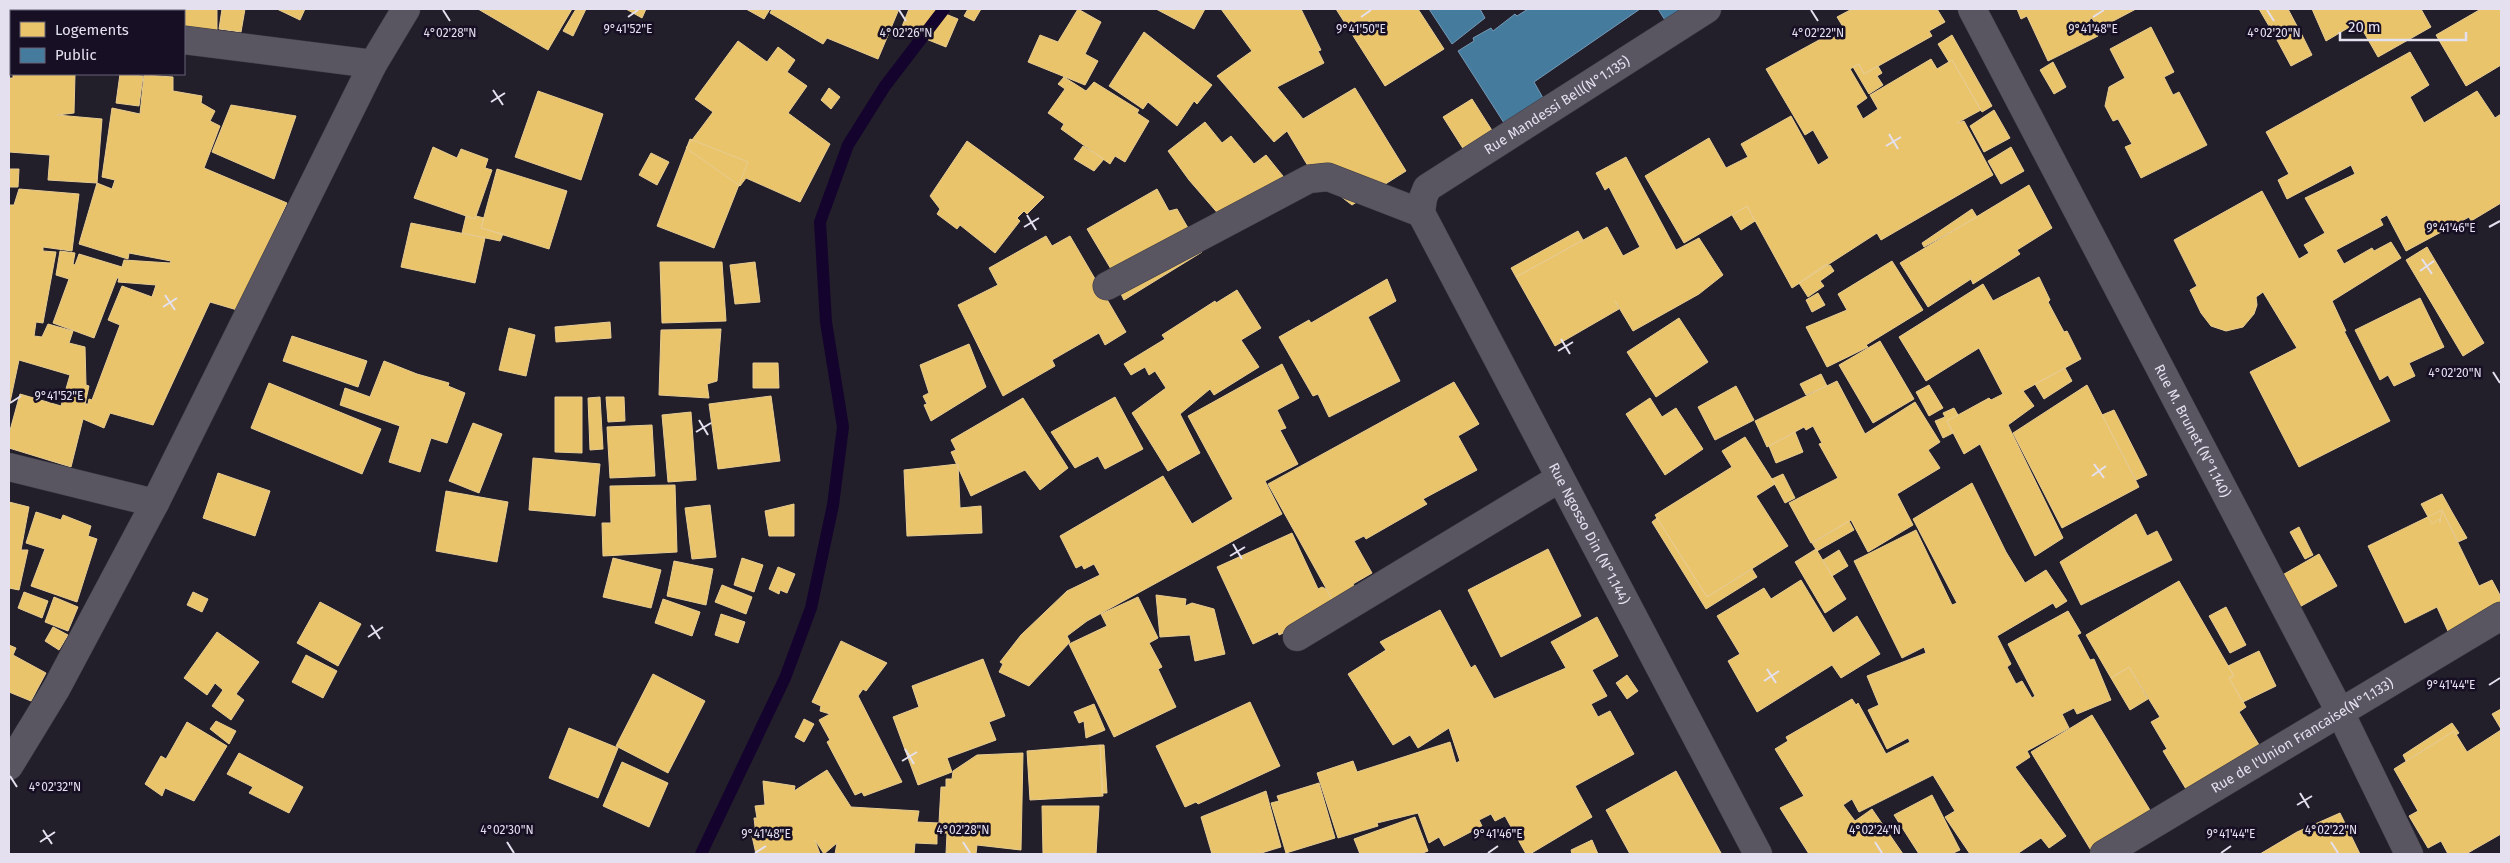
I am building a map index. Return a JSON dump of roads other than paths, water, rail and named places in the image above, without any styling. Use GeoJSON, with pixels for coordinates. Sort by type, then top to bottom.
{"type":"FeatureCollection","features":[{"type":"Feature","properties":{"kind":"street"},"geometry":{"type":"LineString","coordinates":[[9,766],[56,688],[155,503],[372,64],[406,9]]}},
{"type":"Feature","properties":{"kind":"street","name":"Rue Mandessi Bell(N°1.135)"},"geometry":{"type":"LineString","coordinates":[[1421,212],[1422,198],[1428,188],[1707,9]]}},
{"type":"Feature","properties":{"kind":"street","name":"Rue M. Brunet (N°1.140)"},"geometry":{"type":"LineString","coordinates":[[1972,9],[2340,712],[2409,854]]}},
{"type":"Feature","properties":{"kind":"street"},"geometry":{"type":"LineString","coordinates":[[185,40],[372,64]]}},
{"type":"Feature","properties":{"kind":"street"},"geometry":{"type":"LineString","coordinates":[[1107,286],[1309,179],[1328,177],[1421,212]]}},
{"type":"Feature","properties":{"kind":"street","name":"Rue Ngosso Din (N°1.144)"},"geometry":{"type":"LineString","coordinates":[[1421,212],[1758,854]]}},
{"type":"Feature","properties":{"kind":"street"},"geometry":{"type":"LineString","coordinates":[[9,467],[155,503]]}},
{"type":"Feature","properties":{"kind":"street"},"geometry":{"type":"LineString","coordinates":[[1297,637],[1560,478]]}},
{"type":"Feature","properties":{"kind":"street","name":"Rue de l'Union Francaise(N°1.133)"},"geometry":{"type":"LineString","coordinates":[[2104,854],[2501,616]]}},
{"type":"Feature","properties":{"kind":"waterway"},"geometry":{"type":"LineString","coordinates":[[701,854],[785,678],[811,608],[833,505],[843,427],[826,322],[820,222],[848,145],[885,86],[944,9]]}}]}
